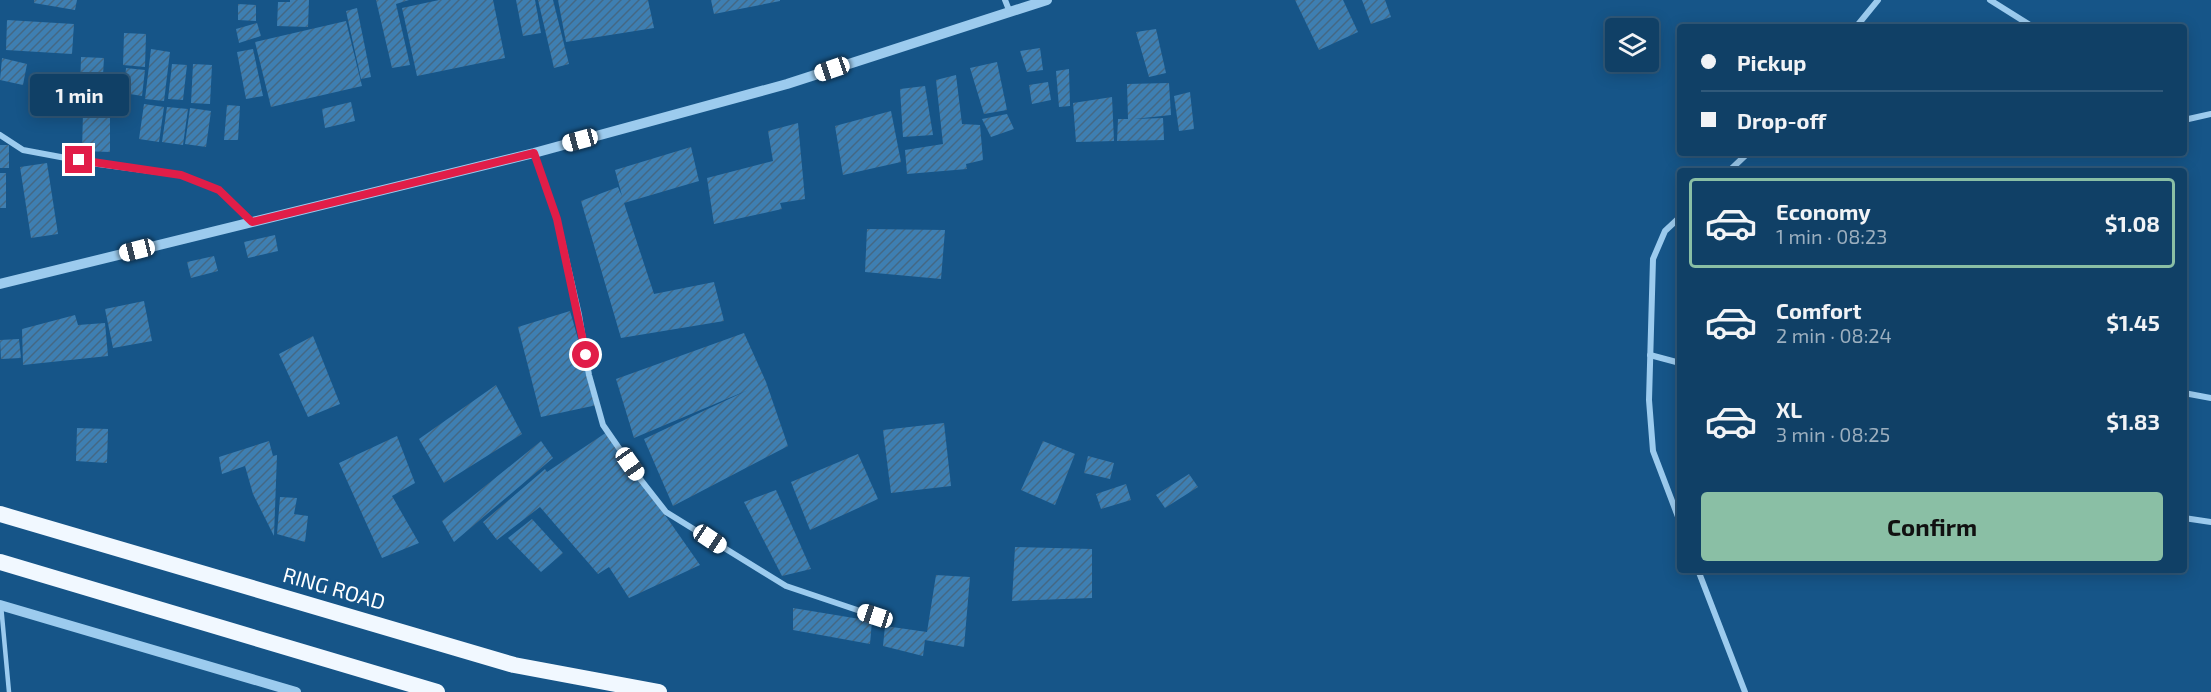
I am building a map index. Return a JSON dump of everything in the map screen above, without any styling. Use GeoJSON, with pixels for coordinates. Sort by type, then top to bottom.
{"type":"FeatureCollection","features":[{"type":"Feature","properties":{"kind":"highway","name":"RING ROAD"},"geometry":{"type":"LineString","coordinates":[[0,514],[514,665],[659,692]]}},
{"type":"Feature","properties":{"kind":"highway"},"geometry":{"type":"LineString","coordinates":[[0,562],[437,692]]}},
{"type":"Feature","properties":{"kind":"street"},"geometry":{"type":"LineString","coordinates":[[0,284],[534,153],[787,84],[1007,5],[1047,0]]}},
{"type":"Feature","properties":{"kind":"street"},"geometry":{"type":"LineString","coordinates":[[1858,24],[1878,0]]}},
{"type":"Feature","properties":{"kind":"street"},"geometry":{"type":"LineString","coordinates":[[1990,0],[2028,24]]}},
{"type":"Feature","properties":{"kind":"street"},"geometry":{"type":"LineString","coordinates":[[2187,119],[2211,114]]}},
{"type":"Feature","properties":{"kind":"street"},"geometry":{"type":"LineString","coordinates":[[0,135],[23,150],[98,164],[181,175],[219,190],[252,222]]}},
{"type":"Feature","properties":{"kind":"street"},"geometry":{"type":"LineString","coordinates":[[534,153],[557,219],[579,315],[589,375],[603,426],[642,480],[666,512],[786,586],[875,616]]}},
{"type":"Feature","properties":{"kind":"street"},"geometry":{"type":"LineString","coordinates":[[1733,168],[1745,156]]}},
{"type":"Feature","properties":{"kind":"street"},"geometry":{"type":"LineString","coordinates":[[1677,220],[1665,231],[1653,260],[1649,400],[1653,451],[1677,514]]}},
{"type":"Feature","properties":{"kind":"street"},"geometry":{"type":"LineString","coordinates":[[1650,355],[1677,362]]}},
{"type":"Feature","properties":{"kind":"street"},"geometry":{"type":"LineString","coordinates":[[2187,394],[2211,398]]}},
{"type":"Feature","properties":{"kind":"street"},"geometry":{"type":"LineString","coordinates":[[2187,518],[2211,522]]}},
{"type":"Feature","properties":{"kind":"street"},"geometry":{"type":"LineString","coordinates":[[1699,573],[1744,692]]}},
{"type":"Feature","properties":{"kind":"street"},"geometry":{"type":"LineString","coordinates":[[0,605],[296,692]]}},
{"type":"Feature","properties":{"kind":"lane"},"geometry":{"type":"LineString","coordinates":[[0,605],[9,692]]}},
{"type":"Feature","properties":{"kind":"building"},"geometry":{"type":"Polygon","coordinates":[[[34,0],[77,0],[75,10],[34,3],[34,0]]]}},
{"type":"Feature","properties":{"kind":"building"},"geometry":{"type":"Polygon","coordinates":[[[290,0],[309,0],[308,27],[277,26],[278,2],[290,2],[290,0]]]}},
{"type":"Feature","properties":{"kind":"building"},"geometry":{"type":"Polygon","coordinates":[[[376,0],[409,0],[396,4],[410,65],[392,68],[376,0]]]}},
{"type":"Feature","properties":{"kind":"building"},"geometry":{"type":"Polygon","coordinates":[[[439,0],[493,0],[505,58],[417,76],[402,8],[439,0]]]}},
{"type":"Feature","properties":{"kind":"building"},"geometry":{"type":"Polygon","coordinates":[[[516,0],[535,0],[541,33],[523,36],[516,0]]]}},
{"type":"Feature","properties":{"kind":"building"},"geometry":{"type":"Polygon","coordinates":[[[538,0],[553,0],[569,64],[554,68],[538,0]]]}},
{"type":"Feature","properties":{"kind":"building"},"geometry":{"type":"Polygon","coordinates":[[[558,0],[648,0],[654,28],[566,42],[558,0]]]}},
{"type":"Feature","properties":{"kind":"building"},"geometry":{"type":"Polygon","coordinates":[[[711,0],[780,0],[780,1],[714,14],[711,0]]]}},
{"type":"Feature","properties":{"kind":"building"},"geometry":{"type":"Polygon","coordinates":[[[1295,0],[1343,0],[1358,32],[1319,50],[1295,0]]]}},
{"type":"Feature","properties":{"kind":"building"},"geometry":{"type":"Polygon","coordinates":[[[1362,0],[1385,0],[1391,17],[1371,24],[1362,0]]]}},
{"type":"Feature","properties":{"kind":"building"},"geometry":{"type":"Polygon","coordinates":[[[238,4],[256,5],[256,21],[238,20],[238,4]]]}},
{"type":"Feature","properties":{"kind":"building"},"geometry":{"type":"Polygon","coordinates":[[[357,8],[371,77],[361,79],[346,11],[357,8]]]}},
{"type":"Feature","properties":{"kind":"building"},"geometry":{"type":"Polygon","coordinates":[[[7,20],[74,24],[72,54],[6,50],[7,20]]]}},
{"type":"Feature","properties":{"kind":"building"},"geometry":{"type":"Polygon","coordinates":[[[346,21],[362,86],[271,107],[255,42],[346,21]]]}},
{"type":"Feature","properties":{"kind":"building"},"geometry":{"type":"Polygon","coordinates":[[[257,23],[261,36],[239,43],[236,29],[257,23]]]}},
{"type":"Feature","properties":{"kind":"building"},"geometry":{"type":"Polygon","coordinates":[[[1156,29],[1166,73],[1149,77],[1136,32],[1156,29]]]}},
{"type":"Feature","properties":{"kind":"building"},"geometry":{"type":"Polygon","coordinates":[[[124,33],[146,34],[145,67],[123,65],[124,33]]]}},
{"type":"Feature","properties":{"kind":"building"},"geometry":{"type":"Polygon","coordinates":[[[1040,48],[1043,70],[1027,72],[1020,51],[1040,48]]]}},
{"type":"Feature","properties":{"kind":"building"},"geometry":{"type":"Polygon","coordinates":[[[151,49],[170,52],[164,101],[145,99],[151,49]]]}},
{"type":"Feature","properties":{"kind":"building"},"geometry":{"type":"Polygon","coordinates":[[[253,49],[263,96],[246,99],[237,52],[253,49]]]}},
{"type":"Feature","properties":{"kind":"building"},"geometry":{"type":"Polygon","coordinates":[[[81,57],[104,58],[102,92],[80,91],[81,57]]]}},
{"type":"Feature","properties":{"kind":"building"},"geometry":{"type":"Polygon","coordinates":[[[2,58],[27,64],[23,85],[0,80],[2,58]]]}},
{"type":"Feature","properties":{"kind":"building"},"geometry":{"type":"Polygon","coordinates":[[[997,62],[1007,110],[984,114],[970,68],[997,62]]]}},
{"type":"Feature","properties":{"kind":"building"},"geometry":{"type":"Polygon","coordinates":[[[172,64],[187,65],[183,100],[168,99],[172,64]]]}},
{"type":"Feature","properties":{"kind":"building"},"geometry":{"type":"Polygon","coordinates":[[[193,64],[212,65],[210,104],[191,103],[193,64]]]}},
{"type":"Feature","properties":{"kind":"building"},"geometry":{"type":"Polygon","coordinates":[[[126,68],[145,70],[142,96],[124,93],[126,68]]]}},
{"type":"Feature","properties":{"kind":"building"},"geometry":{"type":"Polygon","coordinates":[[[1069,69],[1070,106],[1059,107],[1056,71],[1069,69]]]}},
{"type":"Feature","properties":{"kind":"building"},"geometry":{"type":"Polygon","coordinates":[[[956,75],[962,124],[980,125],[983,160],[966,164],[967,169],[907,174],[905,150],[943,144],[936,80],[956,75]]]}},
{"type":"Feature","properties":{"kind":"building"},"geometry":{"type":"Polygon","coordinates":[[[1048,82],[1051,100],[1032,104],[1029,85],[1048,82]]]}},
{"type":"Feature","properties":{"kind":"building"},"geometry":{"type":"Polygon","coordinates":[[[1169,83],[1171,115],[1134,119],[1163,118],[1164,140],[1117,141],[1118,119],[1128,119],[1127,84],[1169,83]]]}},
{"type":"Feature","properties":{"kind":"building"},"geometry":{"type":"Polygon","coordinates":[[[925,86],[933,135],[903,137],[900,89],[925,86]]]}},
{"type":"Feature","properties":{"kind":"building"},"geometry":{"type":"Polygon","coordinates":[[[1190,92],[1194,129],[1179,131],[1174,96],[1190,92]]]}},
{"type":"Feature","properties":{"kind":"building"},"geometry":{"type":"Polygon","coordinates":[[[1112,97],[1114,141],[1076,142],[1073,103],[1112,97]]]}},
{"type":"Feature","properties":{"kind":"building"},"geometry":{"type":"Polygon","coordinates":[[[351,102],[355,121],[325,128],[322,109],[351,102]]]}},
{"type":"Feature","properties":{"kind":"building"},"geometry":{"type":"Polygon","coordinates":[[[144,104],[164,107],[159,142],[139,139],[144,104]]]}},
{"type":"Feature","properties":{"kind":"building"},"geometry":{"type":"Polygon","coordinates":[[[227,105],[240,106],[238,140],[224,140],[227,105]]]}},
{"type":"Feature","properties":{"kind":"building"},"geometry":{"type":"Polygon","coordinates":[[[167,107],[188,109],[183,145],[162,142],[167,107]]]}},
{"type":"Feature","properties":{"kind":"building"},"geometry":{"type":"Polygon","coordinates":[[[190,108],[211,111],[206,147],[185,144],[190,108]]]}},
{"type":"Feature","properties":{"kind":"building"},"geometry":{"type":"Polygon","coordinates":[[[891,111],[901,162],[843,175],[835,126],[891,111]]]}},
{"type":"Feature","properties":{"kind":"building"},"geometry":{"type":"Polygon","coordinates":[[[83,112],[110,113],[110,152],[82,151],[83,112]]]}},
{"type":"Feature","properties":{"kind":"building"},"geometry":{"type":"Polygon","coordinates":[[[1007,114],[1014,129],[991,137],[982,119],[1007,114]]]}},
{"type":"Feature","properties":{"kind":"building"},"geometry":{"type":"Polygon","coordinates":[[[798,123],[805,199],[780,203],[782,209],[714,224],[707,178],[773,161],[768,131],[798,123]]]}},
{"type":"Feature","properties":{"kind":"building"},"geometry":{"type":"Polygon","coordinates":[[[0,145],[9,145],[9,168],[0,168],[0,145]]]}},
{"type":"Feature","properties":{"kind":"building"},"geometry":{"type":"Polygon","coordinates":[[[691,147],[699,181],[624,203],[654,294],[714,282],[724,321],[621,338],[581,201],[618,187],[622,196],[615,170],[691,147]]]}},
{"type":"Feature","properties":{"kind":"building"},"geometry":{"type":"Polygon","coordinates":[[[47,163],[58,234],[31,238],[20,167],[47,163]]]}},
{"type":"Feature","properties":{"kind":"building"},"geometry":{"type":"Polygon","coordinates":[[[0,173],[6,173],[6,208],[0,208],[0,173]]]}},
{"type":"Feature","properties":{"kind":"building"},"geometry":{"type":"Polygon","coordinates":[[[867,229],[945,230],[941,279],[865,272],[867,229]]]}},
{"type":"Feature","properties":{"kind":"building"},"geometry":{"type":"Polygon","coordinates":[[[275,235],[278,251],[248,258],[244,242],[275,235]]]}},
{"type":"Feature","properties":{"kind":"building"},"geometry":{"type":"Polygon","coordinates":[[[214,256],[218,271],[191,278],[187,262],[214,256]]]}},
{"type":"Feature","properties":{"kind":"building"},"geometry":{"type":"Polygon","coordinates":[[[144,301],[152,341],[113,348],[105,309],[144,301]]]}},
{"type":"Feature","properties":{"kind":"building"},"geometry":{"type":"Polygon","coordinates":[[[570,311],[597,405],[541,417],[518,327],[570,311]]]}},
{"type":"Feature","properties":{"kind":"building"},"geometry":{"type":"Polygon","coordinates":[[[75,315],[78,325],[105,323],[108,356],[23,365],[22,329],[75,315]]]}},
{"type":"Feature","properties":{"kind":"building"},"geometry":{"type":"Polygon","coordinates":[[[744,333],[766,382],[788,446],[673,506],[644,439],[748,390],[634,438],[616,379],[744,333]]]}},
{"type":"Feature","properties":{"kind":"building"},"geometry":{"type":"Polygon","coordinates":[[[313,336],[340,404],[308,417],[279,354],[313,336]]]}},
{"type":"Feature","properties":{"kind":"building"},"geometry":{"type":"Polygon","coordinates":[[[19,339],[21,358],[1,359],[0,340],[19,339]]]}},
{"type":"Feature","properties":{"kind":"building"},"geometry":{"type":"Polygon","coordinates":[[[496,385],[522,434],[444,483],[419,439],[496,385]]]}},
{"type":"Feature","properties":{"kind":"building"},"geometry":{"type":"Polygon","coordinates":[[[944,423],[951,486],[891,493],[883,430],[944,423]]]}},
{"type":"Feature","properties":{"kind":"building"},"geometry":{"type":"Polygon","coordinates":[[[77,428],[108,429],[107,463],[76,461],[77,428]]]}},
{"type":"Feature","properties":{"kind":"building"},"geometry":{"type":"Polygon","coordinates":[[[607,432],[700,565],[629,598],[609,567],[598,574],[540,507],[497,540],[483,522],[545,469],[547,472],[607,432]]]}},
{"type":"Feature","properties":{"kind":"building"},"geometry":{"type":"Polygon","coordinates":[[[397,436],[415,483],[392,496],[419,543],[382,558],[339,463],[397,436]]]}},
{"type":"Feature","properties":{"kind":"building"},"geometry":{"type":"Polygon","coordinates":[[[269,441],[273,456],[277,455],[274,536],[253,494],[245,466],[222,474],[219,457],[269,441]]]}},
{"type":"Feature","properties":{"kind":"building"},"geometry":{"type":"Polygon","coordinates":[[[541,441],[553,458],[454,542],[442,521],[541,441]]]}},
{"type":"Feature","properties":{"kind":"building"},"geometry":{"type":"Polygon","coordinates":[[[1043,441],[1075,454],[1055,505],[1021,490],[1043,441]]]}},
{"type":"Feature","properties":{"kind":"building"},"geometry":{"type":"Polygon","coordinates":[[[858,454],[878,499],[810,530],[791,482],[858,454]]]}},
{"type":"Feature","properties":{"kind":"building"},"geometry":{"type":"Polygon","coordinates":[[[1088,456],[1114,463],[1110,479],[1084,473],[1088,456]]]}},
{"type":"Feature","properties":{"kind":"building"},"geometry":{"type":"Polygon","coordinates":[[[1189,474],[1198,487],[1165,508],[1156,495],[1189,474]]]}},
{"type":"Feature","properties":{"kind":"building"},"geometry":{"type":"Polygon","coordinates":[[[1126,484],[1131,500],[1101,509],[1096,494],[1126,484]]]}},
{"type":"Feature","properties":{"kind":"building"},"geometry":{"type":"Polygon","coordinates":[[[776,490],[811,569],[782,576],[744,502],[776,490]]]}},
{"type":"Feature","properties":{"kind":"building"},"geometry":{"type":"Polygon","coordinates":[[[280,497],[297,498],[294,514],[308,516],[305,542],[277,534],[280,497]]]}},
{"type":"Feature","properties":{"kind":"building"},"geometry":{"type":"Polygon","coordinates":[[[532,519],[563,553],[541,572],[508,538],[532,519]]]}},
{"type":"Feature","properties":{"kind":"building"},"geometry":{"type":"Polygon","coordinates":[[[1015,547],[1092,549],[1092,598],[1012,601],[1015,547]]]}},
{"type":"Feature","properties":{"kind":"building"},"geometry":{"type":"Polygon","coordinates":[[[936,575],[970,577],[964,647],[925,640],[923,656],[883,646],[885,626],[927,632],[936,575]]]}},
{"type":"Feature","properties":{"kind":"building"},"geometry":{"type":"Polygon","coordinates":[[[793,608],[872,621],[870,644],[793,630],[793,608]]]}},
{"type":"Feature","properties":{"kind":"route"},"geometry":{"type":"LineString","coordinates":[[79,160],[181,175],[219,190],[252,222],[534,153],[557,219],[586,355]]}}]}
